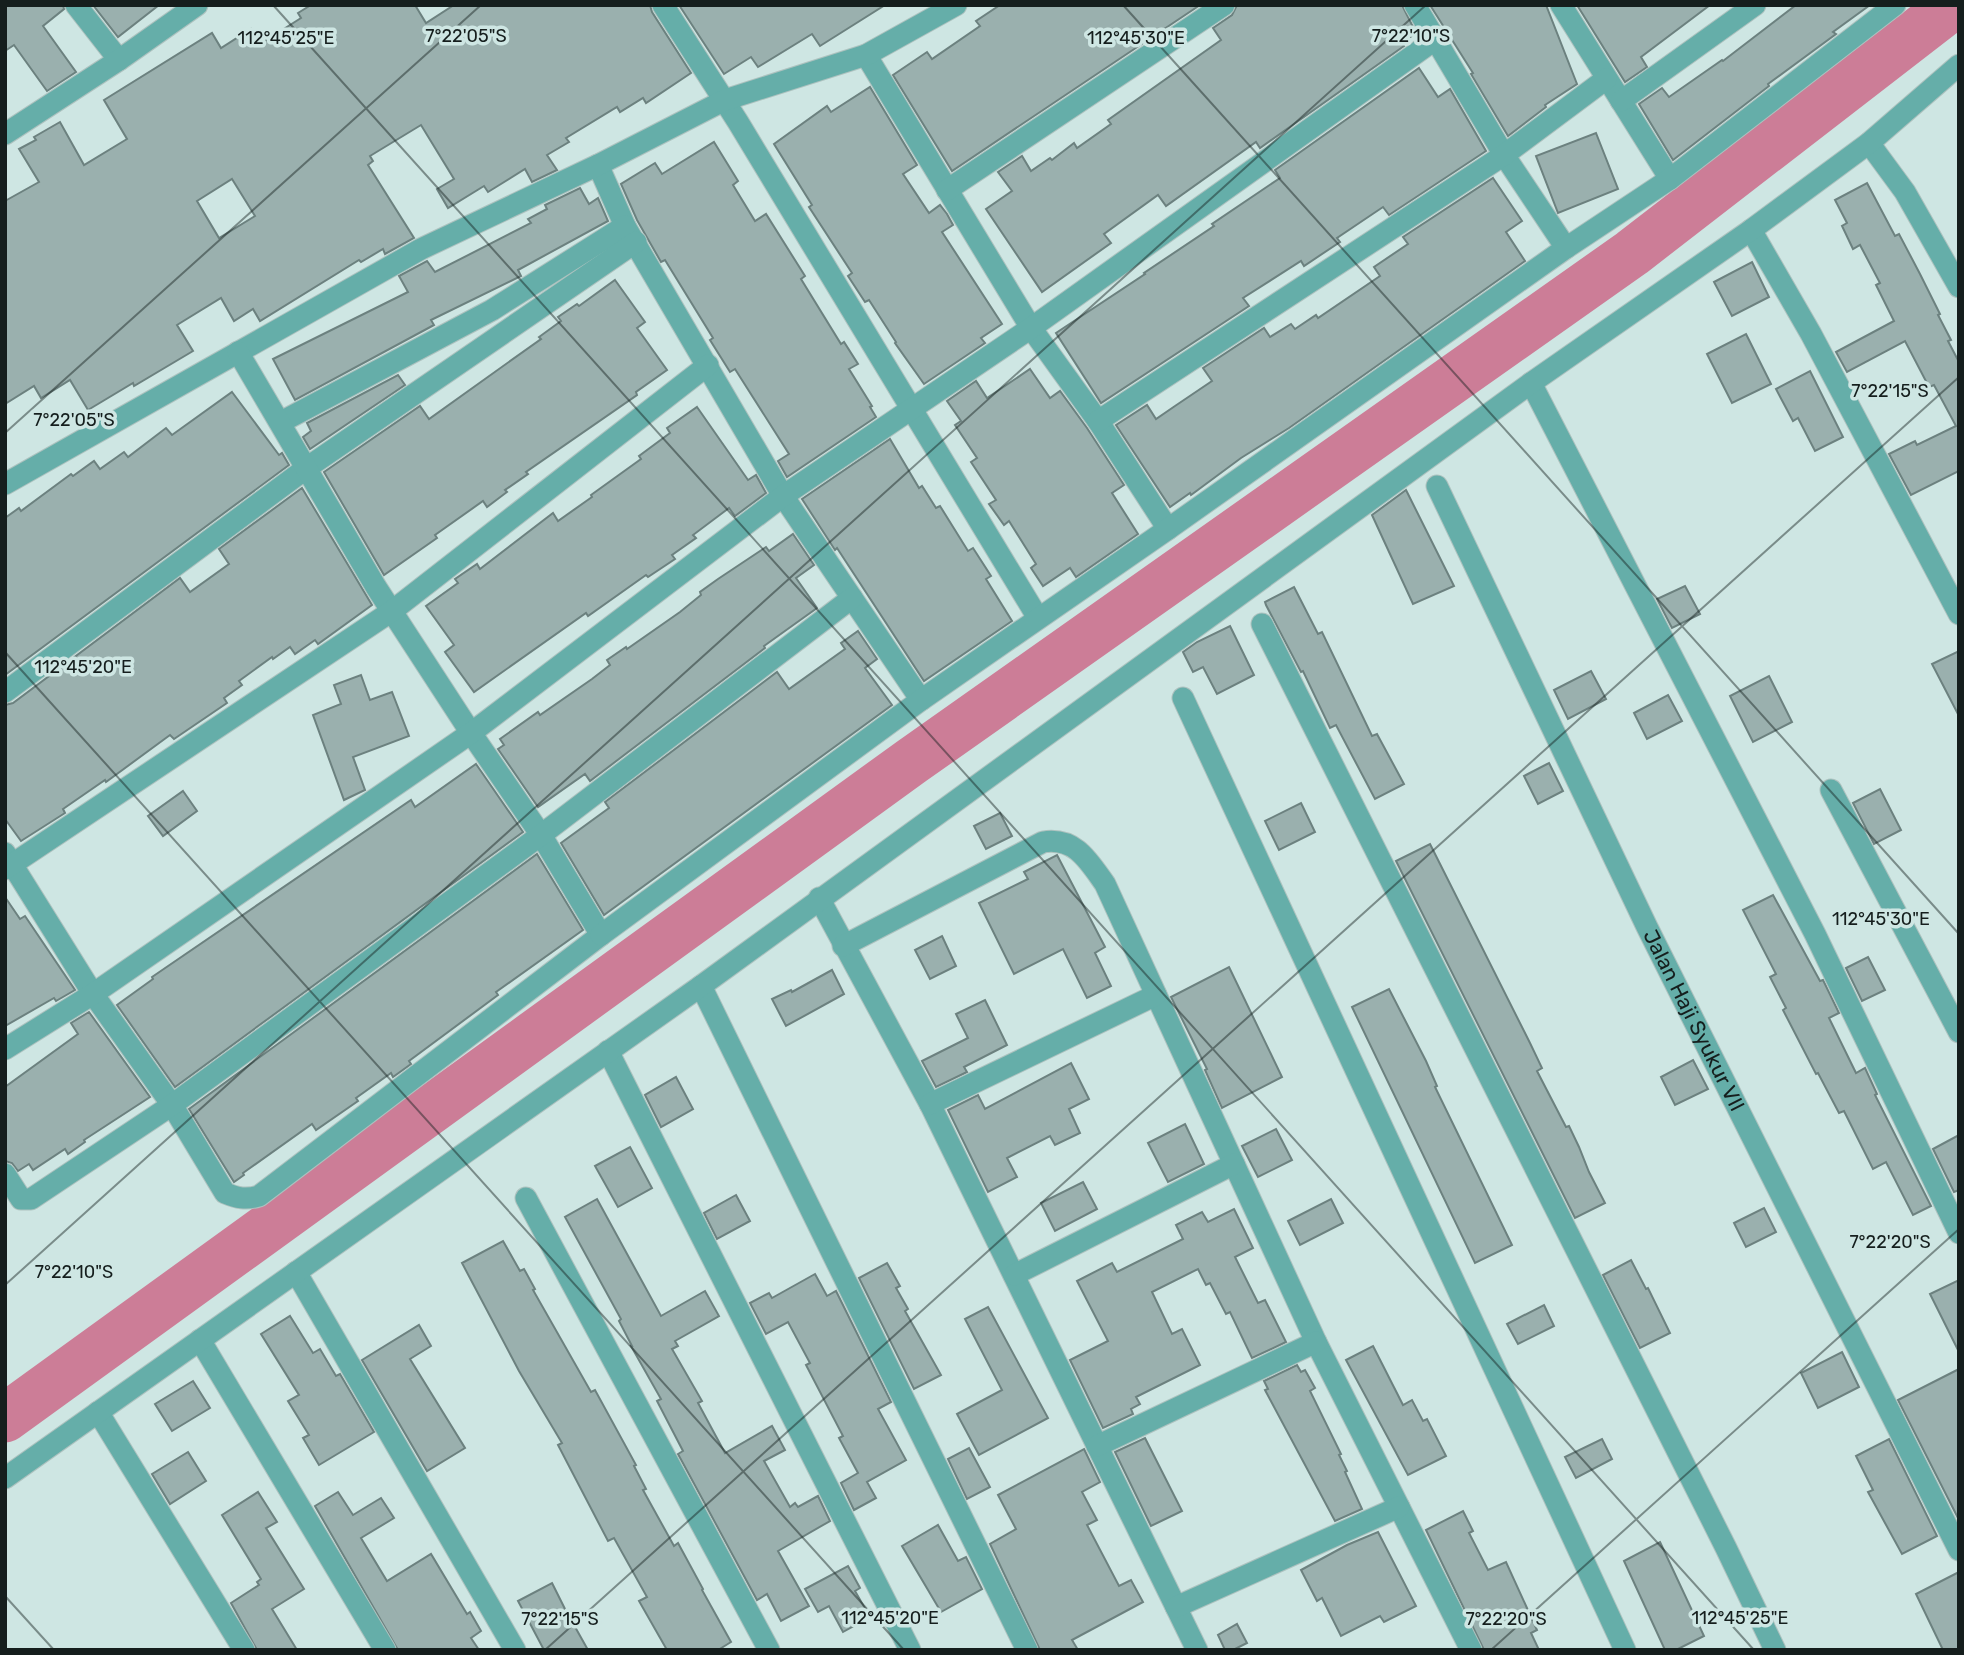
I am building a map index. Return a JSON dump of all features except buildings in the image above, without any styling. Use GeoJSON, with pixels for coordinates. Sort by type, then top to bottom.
{"type":"FeatureCollection","features":[{"type":"Feature","properties":{"kind":"street"},"geometry":{"type":"LineString","coordinates":[[76,5],[119,60]]}},
{"type":"Feature","properties":{"kind":"street"},"geometry":{"type":"LineString","coordinates":[[5,134],[119,60],[197,5]]}},
{"type":"Feature","properties":{"kind":"street"},"geometry":{"type":"LineString","coordinates":[[663,5],[725,100],[1038,618]]}},
{"type":"Feature","properties":{"kind":"street"},"geometry":{"type":"LineString","coordinates":[[947,190],[1224,5]]}},
{"type":"Feature","properties":{"kind":"street"},"geometry":{"type":"LineString","coordinates":[[1416,5],[1504,155],[1566,248]]}},
{"type":"Feature","properties":{"kind":"street"},"geometry":{"type":"LineString","coordinates":[[1561,5],[1670,179]]}},
{"type":"Feature","properties":{"kind":"street"},"geometry":{"type":"LineString","coordinates":[[1621,101],[1755,5]]}},
{"type":"Feature","properties":{"kind":"street"},"geometry":{"type":"LineString","coordinates":[[708,365],[392,611],[7,862],[93,994],[172,1105],[225,1193],[237,1198],[259,1196],[601,935],[921,700],[1566,248],[1670,179],[1895,5]]}},
{"type":"Feature","properties":{"kind":"street"},"geometry":{"type":"LineString","coordinates":[[5,484],[421,249],[598,165],[725,100],[866,55],[944,8]]}},
{"type":"Feature","properties":{"kind":"street"},"geometry":{"type":"LineString","coordinates":[[5,1049],[93,994],[471,733],[783,496],[1031,328],[1436,39]]}},
{"type":"Feature","properties":{"kind":"street"},"geometry":{"type":"LineString","coordinates":[[866,55],[1031,328],[1098,421],[1168,529]]}},
{"type":"Feature","properties":{"kind":"street"},"geometry":{"type":"LineString","coordinates":[[5,1478],[701,986],[1531,383],[1751,230],[1870,143],[1959,65]]}},
{"type":"Feature","properties":{"kind":"street"},"geometry":{"type":"LineString","coordinates":[[1098,421],[1504,155],[1606,79]]}},
{"type":"Feature","properties":{"kind":"street"},"geometry":{"type":"LineString","coordinates":[[1870,143],[1905,192],[1959,287]]}},
{"type":"Feature","properties":{"kind":"street"},"geometry":{"type":"LineString","coordinates":[[598,165],[630,234],[783,496],[921,700]]}},
{"type":"Feature","properties":{"kind":"street"},"geometry":{"type":"LineString","coordinates":[[1751,230],[1811,334],[1959,614]]}},
{"type":"Feature","properties":{"kind":"street"},"geometry":{"type":"LineString","coordinates":[[281,422],[630,234]]}},
{"type":"Feature","properties":{"kind":"street"},"geometry":{"type":"LineString","coordinates":[[5,692],[307,467],[630,234]]}},
{"type":"Feature","properties":{"kind":"street"},"geometry":{"type":"LineString","coordinates":[[238,352],[392,611],[541,835],[601,935]]}},
{"type":"Feature","properties":{"kind":"street"},"geometry":{"type":"LineString","coordinates":[[1531,383],[1815,934],[1959,1233]]}},
{"type":"Feature","properties":{"kind":"street","name":"Jalan Haji Syukur VII"},"geometry":{"type":"LineString","coordinates":[[1437,486],[1647,927],[1959,1550]]}},
{"type":"Feature","properties":{"kind":"street"},"geometry":{"type":"LineString","coordinates":[[5,1174],[21,1199],[31,1199],[172,1105],[541,835],[852,598]]}},
{"type":"Feature","properties":{"kind":"street"},"geometry":{"type":"LineString","coordinates":[[1262,624],[1727,1548],[1775,1650]]}},
{"type":"Feature","properties":{"kind":"street"},"geometry":{"type":"LineString","coordinates":[[1183,698],[1625,1650]]}},
{"type":"Feature","properties":{"kind":"street"},"geometry":{"type":"LineString","coordinates":[[1831,790],[1959,1032]]}},
{"type":"Feature","properties":{"kind":"street"},"geometry":{"type":"LineString","coordinates":[[843,946],[1043,842],[1058,840],[1069,844],[1082,855],[1105,884],[1316,1342],[1471,1650]]}},
{"type":"Feature","properties":{"kind":"street"},"geometry":{"type":"LineString","coordinates":[[819,898],[930,1104],[1197,1650]]}},
{"type":"Feature","properties":{"kind":"street"},"geometry":{"type":"LineString","coordinates":[[701,986],[1027,1650]]}},
{"type":"Feature","properties":{"kind":"street"},"geometry":{"type":"LineString","coordinates":[[930,1104],[1156,995]]}},
{"type":"Feature","properties":{"kind":"street"},"geometry":{"type":"LineString","coordinates":[[608,1051],[910,1650]]}},
{"type":"Feature","properties":{"kind":"street"},"geometry":{"type":"LineString","coordinates":[[1014,1275],[1234,1164]]}},
{"type":"Feature","properties":{"kind":"street"},"geometry":{"type":"LineString","coordinates":[[526,1198],[769,1650]]}},
{"type":"Feature","properties":{"kind":"street"},"geometry":{"type":"LineString","coordinates":[[296,1272],[515,1650]]}},
{"type":"Feature","properties":{"kind":"street"},"geometry":{"type":"LineString","coordinates":[[200,1340],[385,1650]]}},
{"type":"Feature","properties":{"kind":"street"},"geometry":{"type":"LineString","coordinates":[[1097,1446],[1316,1342]]}},
{"type":"Feature","properties":{"kind":"street"},"geometry":{"type":"LineString","coordinates":[[98,1412],[244,1650]]}},
{"type":"Feature","properties":{"kind":"street"},"geometry":{"type":"LineString","coordinates":[[1176,1606],[1399,1507]]}},
{"type":"Feature","properties":{"kind":"waterway"},"geometry":{"type":"LineString","coordinates":[[5,1418],[912,761],[1632,253],[1953,5]]}}]}
